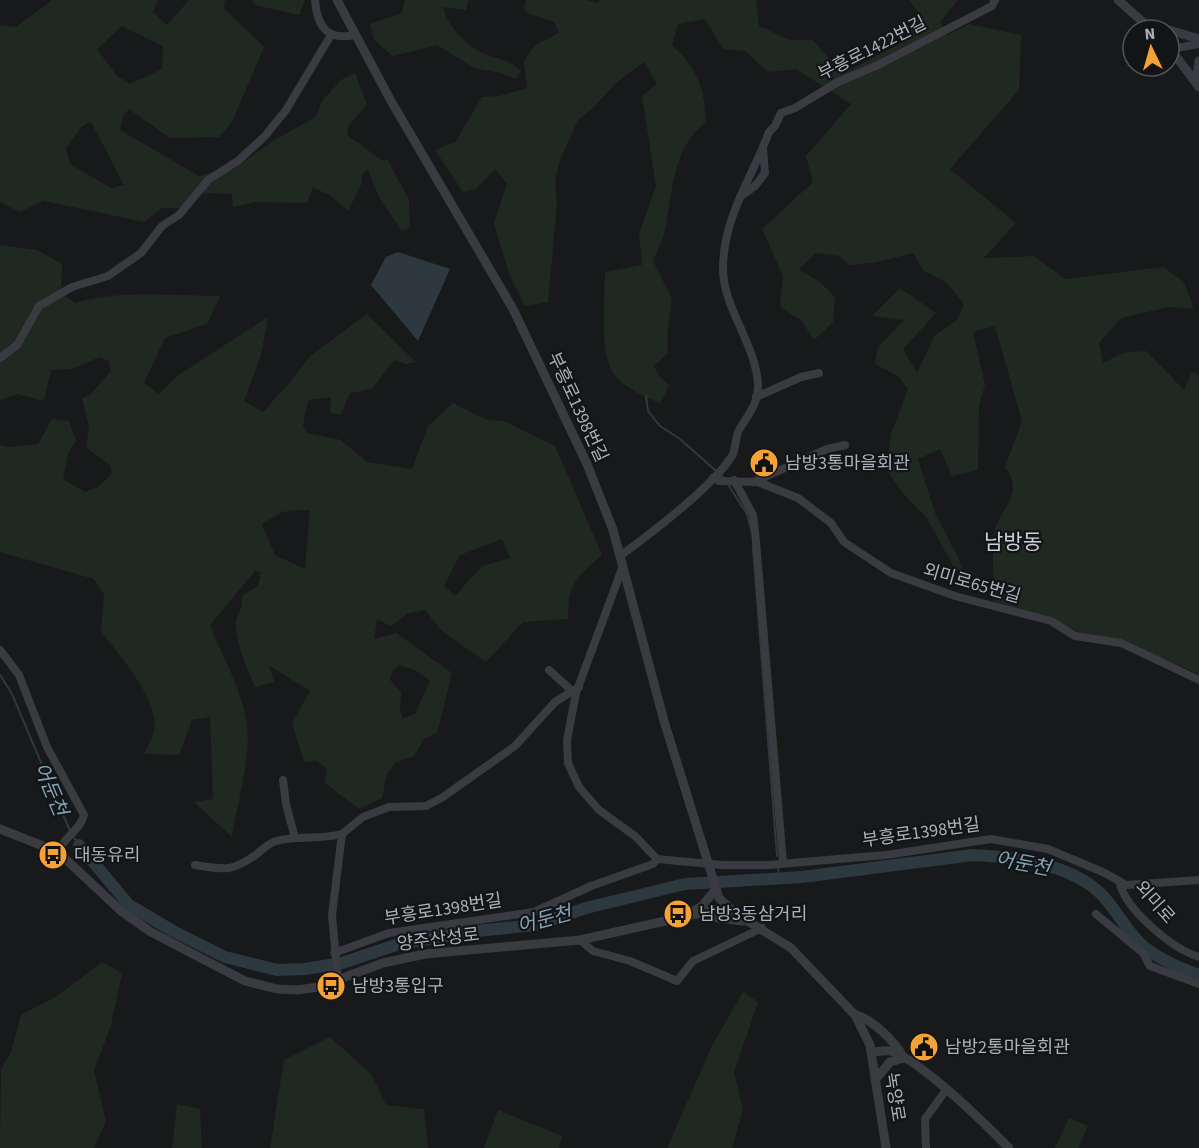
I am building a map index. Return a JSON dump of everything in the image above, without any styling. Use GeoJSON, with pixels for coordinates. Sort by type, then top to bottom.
{"type":"FeatureCollection","features":[{"type":"Feature","properties":{"kind":"street"},"geometry":{"type":"LineString","coordinates":[[315,0],[320,21],[331,35],[340,38],[354,35]]}},
{"type":"Feature","properties":{"kind":"street","name":"부흥로1398번길"},"geometry":{"type":"LineString","coordinates":[[337,0],[354,35],[513,309],[587,464],[620,556],[664,721],[716,889],[722,903],[728,908]]}},
{"type":"Feature","properties":{"kind":"street","name":"부흥로1422번길"},"geometry":{"type":"LineString","coordinates":[[763,147],[781,113],[795,108],[838,82],[878,65],[992,6],[995,0]]}},
{"type":"Feature","properties":{"kind":"street"},"geometry":{"type":"LineString","coordinates":[[1118,0],[1138,18]]}},
{"type":"Feature","properties":{"kind":"street"},"geometry":{"type":"LineString","coordinates":[[1181,34],[1199,39]]}},
{"type":"Feature","properties":{"kind":"street"},"geometry":{"type":"LineString","coordinates":[[0,358],[17,345],[39,306],[72,287],[108,276],[141,252],[162,225],[179,215],[208,180],[239,159],[264,136],[286,110],[331,35]]}},
{"type":"Feature","properties":{"kind":"street"},"geometry":{"type":"LineString","coordinates":[[1181,46],[1199,44]]}},
{"type":"Feature","properties":{"kind":"street"},"geometry":{"type":"LineString","coordinates":[[1198,85],[1199,61]]}},
{"type":"Feature","properties":{"kind":"street"},"geometry":{"type":"LineString","coordinates":[[1181,63],[1198,85]]}},
{"type":"Feature","properties":{"kind":"street"},"geometry":{"type":"LineString","coordinates":[[620,556],[717,473],[733,455],[738,434],[755,405],[758,385],[748,340],[724,284],[728,227],[763,147]]}},
{"type":"Feature","properties":{"kind":"street"},"geometry":{"type":"LineString","coordinates":[[739,198],[755,186],[765,173],[763,147]]}},
{"type":"Feature","properties":{"kind":"street"},"geometry":{"type":"LineString","coordinates":[[756,397],[801,377],[819,373]]}},
{"type":"Feature","properties":{"kind":"street"},"geometry":{"type":"LineString","coordinates":[[754,482],[827,449],[845,445]]}},
{"type":"Feature","properties":{"kind":"street","name":"외미로65번길"},"geometry":{"type":"LineString","coordinates":[[717,473],[728,480],[754,482],[798,498],[831,523],[844,542],[891,573],[955,596],[1051,621],[1075,636],[1121,643],[1199,680]]}},
{"type":"Feature","properties":{"kind":"street"},"geometry":{"type":"LineString","coordinates":[[728,480],[753,515],[783,862]]}},
{"type":"Feature","properties":{"kind":"street"},"geometry":{"type":"LineString","coordinates":[[623,566],[576,690],[567,740],[568,762],[579,787],[599,810],[635,836],[657,859]]}},
{"type":"Feature","properties":{"kind":"street"},"geometry":{"type":"LineString","coordinates":[[0,650],[20,675],[47,747],[84,815],[83,822],[64,839],[58,852]]}},
{"type":"Feature","properties":{"kind":"street"},"geometry":{"type":"LineString","coordinates":[[549,670],[576,690]]}},
{"type":"Feature","properties":{"kind":"street"},"geometry":{"type":"LineString","coordinates":[[195,865],[226,870],[236,868],[270,844],[295,838],[321,839],[342,834],[363,817],[389,807],[426,806],[443,797],[515,746],[547,709],[576,690]]}},
{"type":"Feature","properties":{"kind":"street"},"geometry":{"type":"LineString","coordinates":[[283,780],[286,804],[295,838]]}},
{"type":"Feature","properties":{"kind":"street","name":"양주산성로"},"geometry":{"type":"LineString","coordinates":[[0,829],[58,852],[140,926],[244,981],[293,990],[383,963],[424,954],[580,940],[728,908]]}},
{"type":"Feature","properties":{"kind":"street"},"geometry":{"type":"LineString","coordinates":[[337,977],[334,953],[333,889],[342,834]]}},
{"type":"Feature","properties":{"kind":"street","name":"부흥로1398번길"},"geometry":{"type":"LineString","coordinates":[[334,953],[389,933],[534,912],[591,886],[653,864],[657,859],[710,865],[783,862],[886,855],[991,839],[1048,849],[1105,873],[1120,884]]}},
{"type":"Feature","properties":{"kind":"street"},"geometry":{"type":"LineString","coordinates":[[1120,884],[1199,879]]}},
{"type":"Feature","properties":{"kind":"street","name":"외미로"},"geometry":{"type":"LineString","coordinates":[[1120,884],[1132,905],[1147,922],[1173,944],[1199,957]]}},
{"type":"Feature","properties":{"kind":"street"},"geometry":{"type":"LineString","coordinates":[[679,918],[702,906],[716,889]]}},
{"type":"Feature","properties":{"kind":"street"},"geometry":{"type":"LineString","coordinates":[[728,908],[759,926],[800,956],[855,1015],[867,1036],[871,1052],[888,1051],[904,1058],[946,1090],[1009,1148]]}},
{"type":"Feature","properties":{"kind":"street"},"geometry":{"type":"LineString","coordinates":[[1096,914],[1143,953],[1150,966],[1199,984]]}},
{"type":"Feature","properties":{"kind":"street"},"geometry":{"type":"LineString","coordinates":[[679,918],[722,916],[759,926]]}},
{"type":"Feature","properties":{"kind":"street"},"geometry":{"type":"LineString","coordinates":[[580,940],[593,951],[630,961],[677,981],[693,961],[759,926]]}},
{"type":"Feature","properties":{"kind":"street"},"geometry":{"type":"LineString","coordinates":[[855,1015],[872,1024],[899,1049],[904,1058]]}},
{"type":"Feature","properties":{"kind":"street","name":"녹양로"},"geometry":{"type":"LineString","coordinates":[[871,1052],[886,1148]]}},
{"type":"Feature","properties":{"kind":"street"},"geometry":{"type":"LineString","coordinates":[[875,1080],[890,1062],[904,1058]]}},
{"type":"Feature","properties":{"kind":"street"},"geometry":{"type":"LineString","coordinates":[[926,1148],[924,1119],[946,1090]]}},
{"type":"Feature","properties":{"kind":"shaded area"},"geometry":{"type":"Polygon","coordinates":[[[52,0],[158,0],[153,12],[167,25],[189,0],[225,0],[224,8],[264,47],[232,122],[219,137],[170,138],[129,109],[123,115],[120,130],[199,176],[242,163],[276,139],[309,121],[316,116],[322,101],[341,80],[355,73],[367,105],[349,125],[347,135],[383,161],[387,159],[409,200],[410,227],[402,231],[380,199],[368,170],[363,173],[361,185],[348,211],[331,196],[313,187],[307,203],[255,202],[233,207],[232,194],[204,193],[185,208],[162,208],[144,222],[44,201],[19,212],[0,202],[0,25],[16,27],[52,0]],[[122,26],[97,49],[117,76],[130,84],[162,69],[163,46],[122,26]],[[91,122],[82,126],[66,148],[70,164],[111,188],[124,185],[91,122]]]}},
{"type":"Feature","properties":{"kind":"shaded area"},"geometry":{"type":"Polygon","coordinates":[[[252,0],[305,0],[299,15],[255,5],[252,0]]]}},
{"type":"Feature","properties":{"kind":"shaded area"},"geometry":{"type":"Polygon","coordinates":[[[405,0],[468,0],[466,10],[443,7],[449,22],[459,36],[480,52],[508,62],[521,71],[515,79],[501,73],[474,68],[437,45],[393,56],[374,40],[370,24],[402,13],[405,0]]]}},
{"type":"Feature","properties":{"kind":"shaded area"},"geometry":{"type":"Polygon","coordinates":[[[526,0],[587,0],[598,3],[599,0],[756,0],[759,26],[790,40],[813,40],[842,74],[898,45],[910,34],[918,12],[909,0],[958,0],[940,22],[947,35],[969,24],[1021,35],[1019,90],[950,169],[1016,223],[984,258],[1034,256],[1065,279],[1163,267],[1184,282],[1194,309],[1169,307],[1121,318],[1099,343],[1103,363],[1123,353],[1146,351],[1184,390],[1192,372],[1199,375],[1199,674],[1122,641],[1081,633],[1050,618],[994,601],[995,531],[1012,494],[1011,477],[1005,467],[1022,421],[995,326],[973,332],[985,385],[979,405],[978,470],[952,476],[940,449],[918,459],[935,513],[958,557],[968,587],[964,585],[926,517],[901,491],[886,469],[891,434],[908,389],[898,376],[875,364],[878,347],[904,320],[872,316],[900,288],[936,313],[903,349],[917,373],[935,335],[957,320],[964,304],[947,283],[923,270],[913,253],[873,263],[849,265],[839,256],[816,253],[799,269],[820,282],[835,297],[833,322],[814,340],[801,320],[780,307],[783,276],[762,229],[813,182],[806,156],[851,104],[796,69],[768,72],[745,51],[723,49],[705,19],[678,24],[672,45],[688,62],[698,79],[704,99],[706,122],[686,144],[680,157],[664,234],[653,261],[672,299],[667,333],[668,353],[654,366],[659,376],[669,385],[661,403],[635,392],[618,379],[609,365],[605,339],[605,272],[642,265],[639,234],[656,186],[642,96],[657,84],[644,62],[616,83],[595,106],[578,120],[560,160],[555,181],[557,204],[548,302],[525,306],[509,274],[494,223],[507,184],[495,169],[476,189],[463,192],[435,150],[455,142],[482,97],[499,96],[527,88],[524,61],[535,45],[559,33],[554,22],[527,13],[524,8],[526,0]]]}},
{"type":"Feature","properties":{"kind":"shaded area"},"geometry":{"type":"Polygon","coordinates":[[[0,245],[37,250],[62,264],[61,294],[76,303],[108,296],[127,295],[220,296],[207,324],[165,338],[144,383],[159,394],[177,376],[268,317],[261,355],[244,401],[263,412],[310,356],[367,314],[416,362],[406,364],[394,360],[372,389],[350,393],[341,415],[330,413],[331,397],[308,400],[303,426],[307,433],[341,440],[367,462],[412,469],[428,426],[453,403],[485,419],[504,421],[555,446],[602,555],[575,582],[568,607],[568,619],[523,622],[486,662],[442,631],[425,610],[407,614],[391,626],[377,619],[374,639],[396,633],[452,673],[437,733],[424,739],[414,756],[395,763],[387,774],[382,798],[359,809],[325,783],[327,769],[317,761],[304,762],[292,723],[310,691],[269,665],[274,682],[255,687],[240,647],[236,623],[242,605],[242,596],[258,586],[261,572],[255,571],[210,625],[237,687],[247,726],[247,752],[232,837],[194,802],[213,799],[210,717],[192,720],[179,755],[144,754],[154,733],[151,707],[137,679],[101,631],[104,595],[94,579],[0,552],[0,445],[9,447],[38,444],[52,419],[69,421],[76,441],[68,453],[63,479],[85,492],[98,487],[112,474],[110,465],[86,448],[89,427],[82,398],[90,395],[111,371],[109,361],[99,357],[73,369],[51,370],[44,401],[17,394],[0,400],[0,245]],[[310,510],[282,512],[262,524],[275,555],[305,569],[310,510]],[[502,539],[460,555],[444,586],[455,596],[482,566],[510,558],[502,539]],[[399,665],[392,672],[390,680],[401,692],[400,710],[403,718],[415,714],[430,681],[417,671],[399,665]]]}},
{"type":"Feature","properties":{"kind":"shaded area"},"geometry":{"type":"Polygon","coordinates":[[[398,252],[450,269],[418,341],[371,285],[386,257],[398,252]]]}},
{"type":"Feature","properties":{"kind":"shaded area"},"geometry":{"type":"Polygon","coordinates":[[[102,962],[122,973],[111,1025],[94,1071],[106,1121],[94,1148],[0,1148],[1,1069],[11,1052],[21,1015],[57,996],[102,962]]]}},
{"type":"Feature","properties":{"kind":"shaded area"},"geometry":{"type":"Polygon","coordinates":[[[743,992],[758,1002],[734,1072],[743,1109],[732,1148],[667,1148],[712,1046],[743,992]]]}},
{"type":"Feature","properties":{"kind":"shaded area"},"geometry":{"type":"Polygon","coordinates":[[[330,1037],[371,1074],[386,1105],[424,1109],[428,1148],[270,1148],[284,1060],[330,1037]]]}},
{"type":"Feature","properties":{"kind":"shaded area"},"geometry":{"type":"Polygon","coordinates":[[[177,1104],[200,1109],[202,1148],[172,1148],[177,1104]]]}},
{"type":"Feature","properties":{"kind":"shaded area"},"geometry":{"type":"Polygon","coordinates":[[[498,1110],[562,1136],[559,1148],[484,1148],[498,1110]]]}},
{"type":"Feature","properties":{"kind":"shaded area"},"geometry":{"type":"Polygon","coordinates":[[[1069,1118],[1088,1126],[1078,1148],[1055,1148],[1069,1118]]]}},
{"type":"Feature","properties":{"kind":"waterway"},"geometry":{"type":"LineString","coordinates":[[646,396],[648,411],[660,426],[680,439],[724,478]]}},
{"type":"Feature","properties":{"kind":"waterway"},"geometry":{"type":"LineString","coordinates":[[727,483],[747,514],[752,533]]}},
{"type":"Feature","properties":{"kind":"waterway"},"geometry":{"type":"LineString","coordinates":[[753,548],[777,856]]}},
{"type":"Feature","properties":{"kind":"waterway","name":"어둔천"},"geometry":{"type":"LineString","coordinates":[[0,675],[12,694],[70,831]]}},
{"type":"Feature","properties":{"kind":"waterway","name":"어둔천"},"geometry":{"type":"LineString","coordinates":[[73,836],[79,845]]}},
{"type":"Feature","properties":{"kind":"waterway","name":"어둔천"},"geometry":{"type":"LineString","coordinates":[[79,845],[129,905],[173,931],[225,957],[277,970],[305,969],[342,963],[399,944],[476,931],[536,925],[586,908],[685,884],[802,877],[973,855],[1039,863],[1072,874],[1099,892],[1145,947],[1167,962],[1199,975]]}},
{"type":"Feature","properties":{"kind":"waterway"},"geometry":{"type":"LineString","coordinates":[[778,867],[779,877]]}},
{"type":"Feature","properties":{"kind":"place","name":"남방3통마을회관"},"geometry":{"type":"Point","coordinates":[764,463]}},
{"type":"Feature","properties":{"kind":"place","name":"대동유리"},"geometry":{"type":"Point","coordinates":[53,855]}},
{"type":"Feature","properties":{"kind":"place","name":"남방3동삼거리"},"geometry":{"type":"Point","coordinates":[678,914]}},
{"type":"Feature","properties":{"kind":"place","name":"남방3통입구"},"geometry":{"type":"Point","coordinates":[331,986]}},
{"type":"Feature","properties":{"kind":"place","name":"남방2통마을회관"},"geometry":{"type":"Point","coordinates":[924,1047]}},
{"type":"Feature","properties":{"kind":"district","name":"남방동"},"geometry":{"type":"Point","coordinates":[1013,542]}}]}
